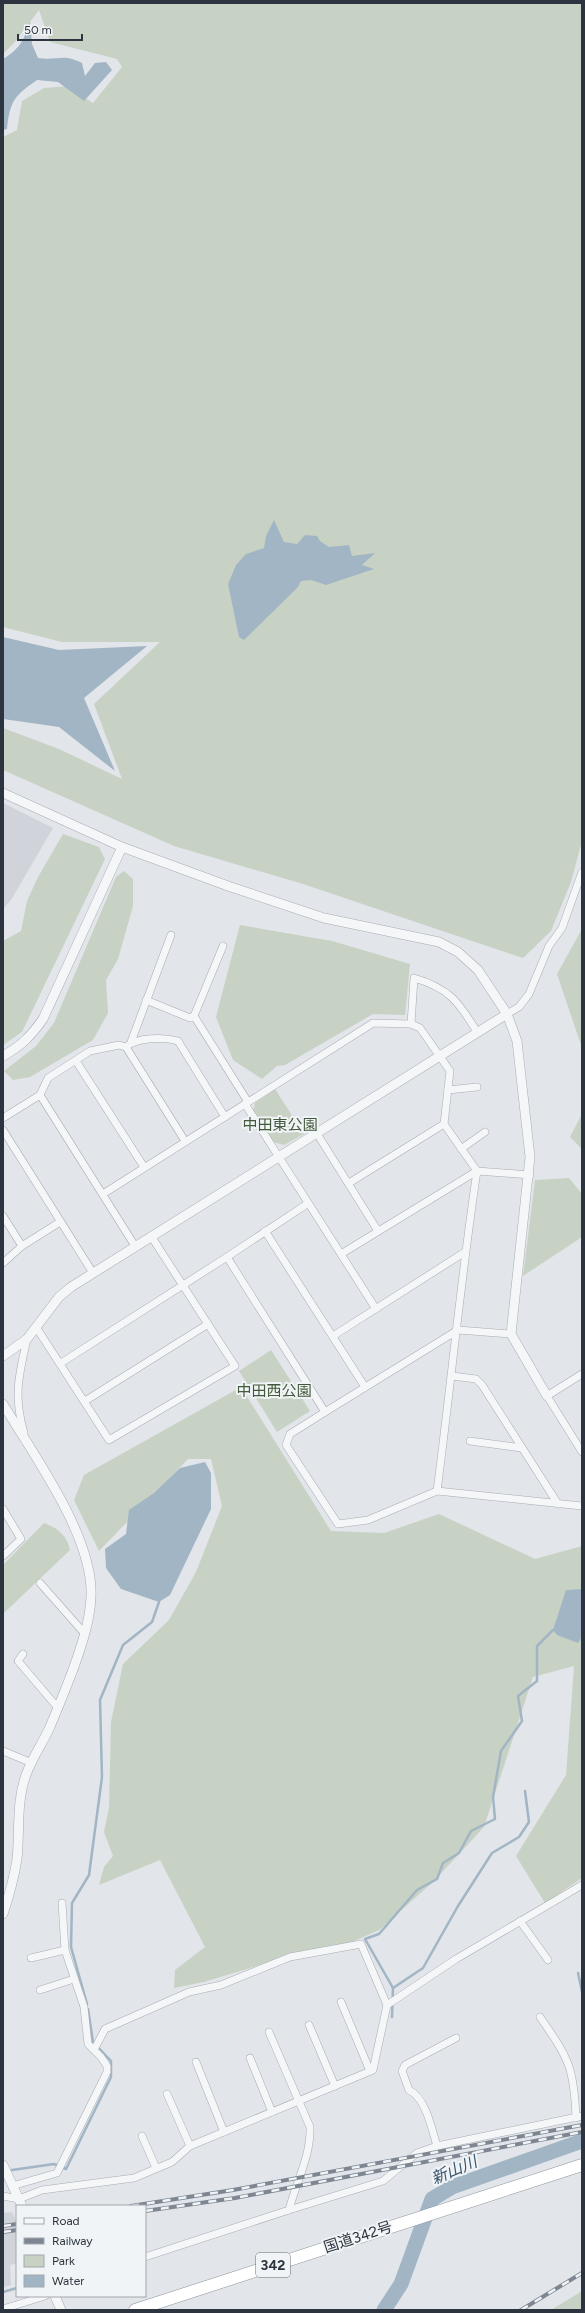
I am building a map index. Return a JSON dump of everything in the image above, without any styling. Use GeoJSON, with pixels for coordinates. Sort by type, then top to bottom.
{"type":"FeatureCollection","features":[{"type":"Feature","properties":{"kind":"highway","name":"国道342号"},"geometry":{"type":"LineString","coordinates":[[135,2310],[582,2165]]}},
{"type":"Feature","properties":{"kind":"street"},"geometry":{"type":"LineString","coordinates":[[3,793],[122,847],[228,886],[324,918],[439,942],[458,952],[478,970],[507,1014],[516,1041],[528,1136],[530,1175],[510,1334],[582,1452]]}},
{"type":"Feature","properties":{"kind":"street"},"geometry":{"type":"LineString","coordinates":[[3,1056],[17,1048],[31,1036],[42,1019],[122,847]]}},
{"type":"Feature","properties":{"kind":"street"},"geometry":{"type":"LineString","coordinates":[[3,1356],[27,1339],[59,1297],[93,1273],[439,1055],[519,1007],[529,994],[549,946],[562,928],[582,872]]}},
{"type":"Feature","properties":{"kind":"street"},"geometry":{"type":"LineString","coordinates":[[128,1045],[171,935]]}},
{"type":"Feature","properties":{"kind":"street"},"geometry":{"type":"LineString","coordinates":[[194,1016],[223,946]]}},
{"type":"Feature","properties":{"kind":"street"},"geometry":{"type":"LineString","coordinates":[[411,1024],[414,978],[434,984],[447,992],[462,1006],[477,1032]]}},
{"type":"Feature","properties":{"kind":"street"},"geometry":{"type":"LineString","coordinates":[[146,1000],[190,1018],[194,1016]]}},
{"type":"Feature","properties":{"kind":"street"},"geometry":{"type":"LineString","coordinates":[[194,1016],[278,1157],[376,1309]]}},
{"type":"Feature","properties":{"kind":"street"},"geometry":{"type":"LineString","coordinates":[[103,1194],[373,1023],[411,1024],[420,1028],[450,1071],[444,1124],[477,1171],[465,1252],[458,1330],[437,1491]]}},
{"type":"Feature","properties":{"kind":"street"},"geometry":{"type":"LineString","coordinates":[[3,1118],[40,1095],[48,1078],[90,1052],[119,1045],[128,1045],[168,1038],[178,1042],[225,1117]]}},
{"type":"Feature","properties":{"kind":"street"},"geometry":{"type":"LineString","coordinates":[[128,1045],[185,1142]]}},
{"type":"Feature","properties":{"kind":"street"},"geometry":{"type":"LineString","coordinates":[[76,1061],[144,1167]]}},
{"type":"Feature","properties":{"kind":"street"},"geometry":{"type":"LineString","coordinates":[[448,1090],[477,1087]]}},
{"type":"Feature","properties":{"kind":"street"},"geometry":{"type":"LineString","coordinates":[[40,1095],[135,1246]]}},
{"type":"Feature","properties":{"kind":"street"},"geometry":{"type":"LineString","coordinates":[[349,1183],[444,1124]]}},
{"type":"Feature","properties":{"kind":"street"},"geometry":{"type":"LineString","coordinates":[[3,1130],[93,1273]]}},
{"type":"Feature","properties":{"kind":"street"},"geometry":{"type":"LineString","coordinates":[[316,1132],[378,1231]]}},
{"type":"Feature","properties":{"kind":"street"},"geometry":{"type":"LineString","coordinates":[[461,1149],[485,1132]]}},
{"type":"Feature","properties":{"kind":"street"},"geometry":{"type":"LineString","coordinates":[[340,1254],[477,1171],[530,1175]]}},
{"type":"Feature","properties":{"kind":"street"},"geometry":{"type":"LineString","coordinates":[[61,1363],[308,1204]]}},
{"type":"Feature","properties":{"kind":"street"},"geometry":{"type":"LineString","coordinates":[[3,1216],[22,1246]]}},
{"type":"Feature","properties":{"kind":"street"},"geometry":{"type":"LineString","coordinates":[[3,1263],[22,1246],[60,1222]]}},
{"type":"Feature","properties":{"kind":"street"},"geometry":{"type":"LineString","coordinates":[[266,1231],[365,1387]]}},
{"type":"Feature","properties":{"kind":"street"},"geometry":{"type":"LineString","coordinates":[[36,1327],[61,1363],[109,1440],[235,1366],[151,1236]]}},
{"type":"Feature","properties":{"kind":"street"},"geometry":{"type":"LineString","coordinates":[[333,1336],[465,1252]]}},
{"type":"Feature","properties":{"kind":"street"},"geometry":{"type":"LineString","coordinates":[[227,1256],[325,1412]]}},
{"type":"Feature","properties":{"kind":"street"},"geometry":{"type":"LineString","coordinates":[[85,1401],[208,1324]]}},
{"type":"Feature","properties":{"kind":"street"},"geometry":{"type":"LineString","coordinates":[[510,1334],[458,1330],[290,1434],[286,1445],[338,1524],[368,1520],[437,1491],[582,1506]]}},
{"type":"Feature","properties":{"kind":"street"},"geometry":{"type":"LineString","coordinates":[[26,1441],[21,1424],[17,1392],[22,1354],[27,1339]]}},
{"type":"Feature","properties":{"kind":"street"},"geometry":{"type":"LineString","coordinates":[[547,1396],[582,1374]]}},
{"type":"Feature","properties":{"kind":"street"},"geometry":{"type":"LineString","coordinates":[[452,1376],[476,1379],[482,1385],[558,1504]]}},
{"type":"Feature","properties":{"kind":"street"},"geometry":{"type":"LineString","coordinates":[[3,1404],[70,1518],[84,1547],[88,1564],[91,1596],[85,1634],[58,1708],[26,1775],[20,1799],[17,1858],[11,1892],[3,1914]]}},
{"type":"Feature","properties":{"kind":"street"},"geometry":{"type":"LineString","coordinates":[[470,1441],[522,1448]]}},
{"type":"Feature","properties":{"kind":"street"},"geometry":{"type":"LineString","coordinates":[[3,1509],[21,1538],[3,1556]]}},
{"type":"Feature","properties":{"kind":"street"},"geometry":{"type":"LineString","coordinates":[[40,1583],[85,1634]]}},
{"type":"Feature","properties":{"kind":"street"},"geometry":{"type":"LineString","coordinates":[[23,1654],[18,1661],[58,1708]]}},
{"type":"Feature","properties":{"kind":"street"},"geometry":{"type":"LineString","coordinates":[[3,1751],[32,1763]]}},
{"type":"Feature","properties":{"kind":"street"},"geometry":{"type":"LineString","coordinates":[[387,2005],[456,1959],[582,1885]]}},
{"type":"Feature","properties":{"kind":"street"},"geometry":{"type":"LineString","coordinates":[[12,2186],[57,2173],[107,2072],[106,2066],[88,2044],[84,2007],[65,1950],[62,1903]]}},
{"type":"Feature","properties":{"kind":"street"},"geometry":{"type":"LineString","coordinates":[[520,1921],[548,1960]]}},
{"type":"Feature","properties":{"kind":"street"},"geometry":{"type":"LineString","coordinates":[[3,2196],[20,2202],[42,2190],[134,2178],[172,2162],[190,2146],[370,2072],[374,2070],[387,2005],[361,1944],[290,1957],[221,1985],[189,1992],[105,2029],[94,2050]]}},
{"type":"Feature","properties":{"kind":"street"},"geometry":{"type":"LineString","coordinates":[[31,1958],[65,1950]]}},
{"type":"Feature","properties":{"kind":"street"},"geometry":{"type":"LineString","coordinates":[[40,1990],[74,1979]]}},
{"type":"Feature","properties":{"kind":"street"},"geometry":{"type":"LineString","coordinates":[[341,2002],[370,2072]]}},
{"type":"Feature","properties":{"kind":"street"},"geometry":{"type":"LineString","coordinates":[[146,2257],[383,2181],[417,2153],[437,2146],[579,2117],[574,2082],[564,2051],[540,2017]]}},
{"type":"Feature","properties":{"kind":"street"},"geometry":{"type":"LineString","coordinates":[[310,2025],[335,2086]]}},
{"type":"Feature","properties":{"kind":"street"},"geometry":{"type":"LineString","coordinates":[[269,2032],[310,2127],[310,2140],[289,2210]]}},
{"type":"Feature","properties":{"kind":"street"},"geometry":{"type":"LineString","coordinates":[[437,2146],[423,2106],[414,2092],[409,2090],[402,2071],[405,2065],[456,2038]]}},
{"type":"Feature","properties":{"kind":"street"},"geometry":{"type":"LineString","coordinates":[[250,2058],[272,2112]]}},
{"type":"Feature","properties":{"kind":"street"},"geometry":{"type":"LineString","coordinates":[[196,2062],[224,2132]]}},
{"type":"Feature","properties":{"kind":"street"},"geometry":{"type":"LineString","coordinates":[[167,2094],[190,2146]]}},
{"type":"Feature","properties":{"kind":"street"},"geometry":{"type":"LineString","coordinates":[[142,2136],[156,2168]]}},
{"type":"Feature","properties":{"kind":"street"},"geometry":{"type":"LineString","coordinates":[[3,2165],[20,2202]]}},
{"type":"Feature","properties":{"kind":"street"},"geometry":{"type":"LineString","coordinates":[[3,2309],[42,2297]]}},
{"type":"Feature","properties":{"kind":"street"},"geometry":{"type":"LineString","coordinates":[[56,2297],[61,2310]]}},
{"type":"Feature","properties":{"kind":"shaded area"},"geometry":{"type":"Polygon","coordinates":[[[3,803],[53,828],[11,900],[3,909],[3,803]]]}},
{"type":"Feature","properties":{"kind":"shaded area"},"geometry":{"type":"Polygon","coordinates":[[[12,2212],[16,2222],[16,2263],[10,2265],[11,2285],[3,2287],[3,2213],[12,2212]]]}},
{"type":"Feature","properties":{"kind":"green space"},"geometry":{"type":"Polygon","coordinates":[[[3,3],[582,3],[582,841],[571,882],[551,931],[523,958],[303,884],[174,846],[3,770],[3,728],[59,749],[122,779],[94,704],[160,642],[62,642],[3,627],[3,137],[17,130],[22,101],[44,88],[68,86],[93,103],[122,67],[117,59],[50,42],[39,10],[15,42],[3,54],[3,3]]]}},
{"type":"Feature","properties":{"kind":"green space"},"geometry":{"type":"Polygon","coordinates":[[[63,834],[99,847],[105,859],[22,1032],[3,1045],[3,941],[21,931],[27,901],[38,877],[63,834]]]}},
{"type":"Feature","properties":{"kind":"green space"},"geometry":{"type":"Polygon","coordinates":[[[124,871],[133,879],[133,906],[118,959],[106,980],[108,1013],[93,1040],[30,1077],[13,1080],[4,1071],[36,1046],[54,1023],[116,877],[124,871]]]}},
{"type":"Feature","properties":{"kind":"green space"},"geometry":{"type":"Polygon","coordinates":[[[240,925],[332,941],[410,964],[405,1015],[373,1014],[285,1065],[277,1066],[262,1079],[233,1060],[216,1017],[240,925]]]}},
{"type":"Feature","properties":{"kind":"green space"},"geometry":{"type":"Polygon","coordinates":[[[582,929],[582,1048],[557,974],[582,929]]]}},
{"type":"Feature","properties":{"kind":"green space","name":"中田東公園"},"geometry":{"type":"Polygon","coordinates":[[[275,1089],[304,1134],[284,1145],[273,1142],[253,1111],[255,1103],[275,1089]]]}},
{"type":"Feature","properties":{"kind":"green space"},"geometry":{"type":"Polygon","coordinates":[[[582,1114],[582,1149],[570,1137],[582,1114]]]}},
{"type":"Feature","properties":{"kind":"green space"},"geometry":{"type":"Polygon","coordinates":[[[569,1178],[582,1194],[582,1237],[523,1276],[535,1180],[569,1178]]]}},
{"type":"Feature","properties":{"kind":"green space","name":"中田西公園"},"geometry":{"type":"Polygon","coordinates":[[[271,1350],[310,1411],[277,1432],[239,1371],[271,1350]]]}},
{"type":"Feature","properties":{"kind":"green space"},"geometry":{"type":"Polygon","coordinates":[[[241,1387],[331,1531],[384,1533],[439,1514],[535,1559],[582,1546],[582,1878],[545,1903],[516,1856],[566,1775],[574,1666],[533,1677],[484,1827],[433,1882],[379,1930],[350,1943],[299,1953],[204,1982],[174,1988],[175,1970],[205,1947],[160,1860],[99,1885],[104,1867],[113,1856],[104,1832],[109,1808],[111,1722],[123,1664],[169,1620],[196,1572],[222,1506],[211,1459],[188,1459],[99,1551],[74,1500],[84,1475],[241,1387]]]}},
{"type":"Feature","properties":{"kind":"green space"},"geometry":{"type":"Polygon","coordinates":[[[44,1523],[54,1527],[61,1533],[67,1541],[70,1550],[3,1614],[3,1565],[44,1523]]]}},
{"type":"Feature","properties":{"kind":"green space"},"geometry":{"type":"Polygon","coordinates":[[[582,2291],[582,2310],[551,2310],[582,2291]]]}},
{"type":"Feature","properties":{"kind":"water"},"geometry":{"type":"Polygon","coordinates":[[[30,21],[32,44],[38,58],[70,58],[82,63],[85,76],[95,63],[106,62],[112,70],[84,101],[58,82],[37,80],[23,90],[14,100],[7,129],[3,130],[3,59],[14,52],[21,43],[26,34],[30,21]]]}},
{"type":"Feature","properties":{"kind":"water"},"geometry":{"type":"Polygon","coordinates":[[[274,520],[284,542],[297,544],[305,535],[317,536],[320,541],[329,547],[349,545],[352,556],[375,553],[362,565],[374,569],[326,585],[311,580],[301,581],[298,587],[244,640],[239,637],[228,584],[236,565],[246,554],[264,548],[266,536],[274,520]]]}},
{"type":"Feature","properties":{"kind":"water"},"geometry":{"type":"Polygon","coordinates":[[[3,637],[59,650],[147,646],[84,698],[115,771],[59,727],[3,719],[3,637]]]}},
{"type":"Feature","properties":{"kind":"water"},"geometry":{"type":"Polygon","coordinates":[[[205,1462],[211,1473],[211,1509],[170,1595],[159,1602],[121,1589],[106,1568],[105,1549],[126,1534],[129,1510],[154,1493],[180,1468],[205,1462]]]}},
{"type":"Feature","properties":{"kind":"water"},"geometry":{"type":"Polygon","coordinates":[[[582,1589],[582,1637],[578,1643],[557,1635],[553,1630],[566,1590],[582,1589]]]}},
{"type":"Feature","properties":{"kind":"waterway"},"geometry":{"type":"LineString","coordinates":[[87,2004],[71,1947],[72,1903],[89,1875],[102,1777],[100,1700],[123,1645],[152,1622],[159,1602]]}},
{"type":"Feature","properties":{"kind":"waterway"},"geometry":{"type":"LineString","coordinates":[[393,1988],[365,1939],[379,1934],[417,1890],[437,1879],[443,1863],[459,1853],[471,1831],[495,1819],[493,1797],[501,1751],[522,1721],[518,1696],[537,1681],[537,1646],[553,1630]]}},
{"type":"Feature","properties":{"kind":"waterway"},"geometry":{"type":"LineString","coordinates":[[392,2017],[393,1988],[423,1968],[458,1906],[492,1853],[519,1837],[529,1822],[525,1791]]}},
{"type":"Feature","properties":{"kind":"waterway"},"geometry":{"type":"LineString","coordinates":[[578,1973],[582,1992]]}},
{"type":"Feature","properties":{"kind":"waterway"},"geometry":{"type":"LineString","coordinates":[[12,2170],[54,2164],[66,2169],[111,2077],[111,2061],[93,2042],[88,2009]]}},
{"type":"Feature","properties":{"kind":"waterway","name":"新山川"},"geometry":{"type":"LineString","coordinates":[[384,2310],[401,2284],[432,2199],[452,2187],[582,2141]]}},
{"type":"Feature","properties":{"kind":"waterway"},"geometry":{"type":"LineString","coordinates":[[3,2292],[16,2288]]}},
{"type":"Feature","properties":{"kind":"railway"},"geometry":{"type":"LineString","coordinates":[[137,2205],[233,2190],[582,2125]]}},
{"type":"Feature","properties":{"kind":"railway"},"geometry":{"type":"LineString","coordinates":[[146,2211],[235,2198],[582,2132]]}},
{"type":"Feature","properties":{"kind":"railway"},"geometry":{"type":"LineString","coordinates":[[3,2226],[16,2224]]}},
{"type":"Feature","properties":{"kind":"railway"},"geometry":{"type":"LineString","coordinates":[[3,2232],[16,2230]]}},
{"type":"Feature","properties":{"kind":"railway"},"geometry":{"type":"LineString","coordinates":[[521,2310],[582,2273]]}}]}
